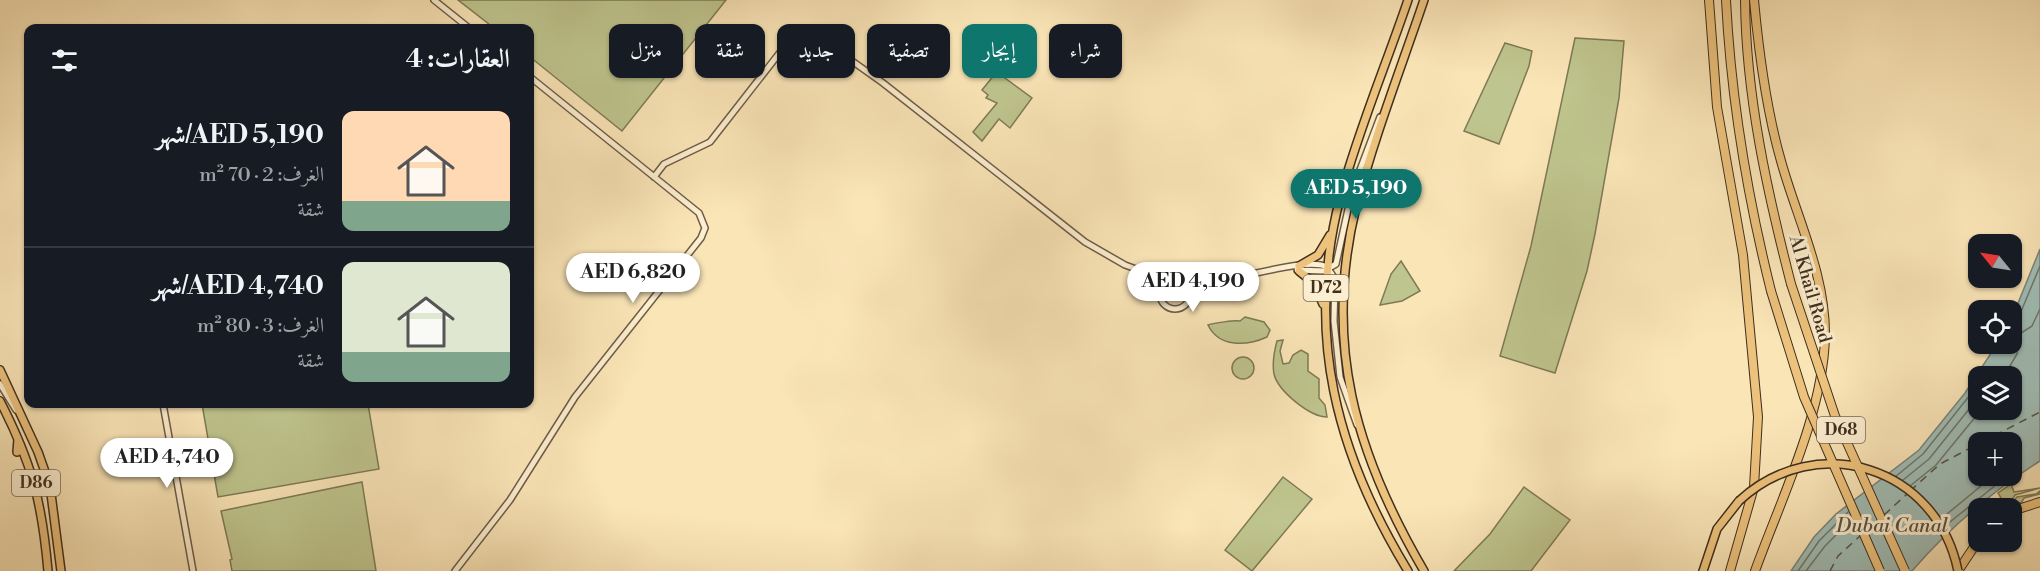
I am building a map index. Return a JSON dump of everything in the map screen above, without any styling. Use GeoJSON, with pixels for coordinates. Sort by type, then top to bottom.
{"type":"FeatureCollection","features":[{"type":"Feature","properties":{"kind":"highway"},"geometry":{"type":"LineString","coordinates":[[1709,0],[1718,107],[1743,255],[1758,417],[1754,487],[1730,571]]}},
{"type":"Feature","properties":{"kind":"highway","name":"Al Khail Road"},"geometry":{"type":"LineString","coordinates":[[1726,0],[1742,153],[1771,291],[1810,413],[1880,571]]}},
{"type":"Feature","properties":{"kind":"highway","name":"Al Khail Road"},"geometry":{"type":"LineString","coordinates":[[1745,0],[1756,123],[1768,189],[1791,284],[1835,416],[1905,571]]}},
{"type":"Feature","properties":{"kind":"highway"},"geometry":{"type":"LineString","coordinates":[[1754,0],[1769,111],[1783,170],[1814,260],[1822,299],[1825,335],[1813,410],[1755,571]]}},
{"type":"Feature","properties":{"kind":"highway"},"geometry":{"type":"LineString","coordinates":[[2022,508],[2040,502]]}},
{"type":"Feature","properties":{"kind":"highway"},"geometry":{"type":"LineString","coordinates":[[1958,571],[1971,552]]}},
{"type":"Feature","properties":{"kind":"main road","name":"D72"},"geometry":{"type":"LineString","coordinates":[[1408,0],[1351,162],[1334,227],[1325,309],[1329,368],[1344,434],[1369,500],[1408,571]]}},
{"type":"Feature","properties":{"kind":"main road","name":"D72"},"geometry":{"type":"LineString","coordinates":[[1424,0],[1356,208],[1347,265],[1345,348],[1358,426],[1379,487],[1424,571]]}},
{"type":"Feature","properties":{"kind":"main road"},"geometry":{"type":"LineString","coordinates":[[1325,309],[1314,283],[1299,268],[1318,255],[1334,227]]}},
{"type":"Feature","properties":{"kind":"main road","name":"D86"},"geometry":{"type":"LineString","coordinates":[[0,370],[43,463],[50,486],[55,509],[61,571]]}},
{"type":"Feature","properties":{"kind":"main road","name":"D86"},"geometry":{"type":"LineString","coordinates":[[0,401],[18,436],[40,499],[46,569]]}},
{"type":"Feature","properties":{"kind":"main road"},"geometry":{"type":"LineString","coordinates":[[17,452],[18,436]]}},
{"type":"Feature","properties":{"kind":"main road"},"geometry":{"type":"LineString","coordinates":[[1702,571],[1717,529],[1739,501],[1767,479],[1800,467],[1834,463],[1869,469],[1900,484],[1930,511],[1947,536],[1958,571]]}},
{"type":"Feature","properties":{"kind":"street"},"geometry":{"type":"LineString","coordinates":[[434,0],[464,24]]}},
{"type":"Feature","properties":{"kind":"street"},"geometry":{"type":"LineString","coordinates":[[654,177],[664,164],[710,142],[792,37],[803,33],[837,51],[884,83],[1085,242],[1143,273],[1169,281],[1180,280],[1186,284],[1206,284],[1287,269],[1322,265],[1328,269],[1335,279],[1334,321],[1340,376],[1349,407],[1358,426]]}},
{"type":"Feature","properties":{"kind":"street"},"geometry":{"type":"LineString","coordinates":[[455,571],[510,500],[575,397],[703,235],[705,225],[702,216],[534,80]]}},
{"type":"Feature","properties":{"kind":"street"},"geometry":{"type":"LineString","coordinates":[[1328,269],[1338,259],[1345,217],[1360,166],[1378,122],[1389,105]]}},
{"type":"Feature","properties":{"kind":"street"},"geometry":{"type":"LineString","coordinates":[[1143,273],[1161,291],[1164,304],[1173,309],[1184,306],[1190,296],[1206,284]]}},
{"type":"Feature","properties":{"kind":"street"},"geometry":{"type":"LineString","coordinates":[[1161,291],[1169,281]]}},
{"type":"Feature","properties":{"kind":"street"},"geometry":{"type":"LineString","coordinates":[[1186,284],[1190,296]]}},
{"type":"Feature","properties":{"kind":"street"},"geometry":{"type":"LineString","coordinates":[[0,384],[20,413]]}},
{"type":"Feature","properties":{"kind":"street"},"geometry":{"type":"LineString","coordinates":[[164,408],[193,571]]}},
{"type":"Feature","properties":{"kind":"green space"},"geometry":{"type":"Polygon","coordinates":[[[458,0],[726,0],[707,24],[695,24],[695,39],[683,54],[683,24],[609,24],[609,78],[664,78],[622,131],[534,60],[534,24],[489,24],[458,0]]]}},
{"type":"Feature","properties":{"kind":"green space"},"geometry":{"type":"Polygon","coordinates":[[[1575,38],[1624,41],[1619,98],[1595,234],[1587,271],[1555,373],[1500,356],[1531,246],[1575,38]]]}},
{"type":"Feature","properties":{"kind":"green space"},"geometry":{"type":"Polygon","coordinates":[[[1505,43],[1532,51],[1529,66],[1499,144],[1464,131],[1505,43]]]}},
{"type":"Feature","properties":{"kind":"green space"},"geometry":{"type":"Polygon","coordinates":[[[992,78],[1005,78],[1032,98],[1010,128],[999,119],[982,141],[973,132],[997,103],[986,98],[988,95],[982,90],[992,78]]]}},
{"type":"Feature","properties":{"kind":"green space"},"geometry":{"type":"Polygon","coordinates":[[[1401,261],[1420,291],[1402,301],[1380,305],[1391,274],[1401,261]]]}},
{"type":"Feature","properties":{"kind":"green space"},"geometry":{"type":"Polygon","coordinates":[[[1245,317],[1264,322],[1270,330],[1267,337],[1251,342],[1234,343],[1219,338],[1208,325],[1240,321],[1245,317]]]}},
{"type":"Feature","properties":{"kind":"green space"},"geometry":{"type":"Polygon","coordinates":[[[1283,340],[1280,351],[1283,364],[1289,363],[1293,355],[1301,350],[1308,354],[1308,371],[1319,379],[1319,398],[1325,405],[1327,417],[1304,408],[1288,395],[1277,381],[1273,370],[1274,353],[1277,341],[1283,340]]]}},
{"type":"Feature","properties":{"kind":"green space"},"geometry":{"type":"Polygon","coordinates":[[[1243,357],[1251,360],[1254,368],[1251,376],[1243,379],[1235,376],[1232,368],[1235,360],[1243,357]]]}},
{"type":"Feature","properties":{"kind":"green space"},"geometry":{"type":"Polygon","coordinates":[[[203,408],[369,408],[379,469],[218,497],[203,408]]]}},
{"type":"Feature","properties":{"kind":"green space"},"geometry":{"type":"Polygon","coordinates":[[[1283,477],[1312,499],[1252,571],[1225,550],[1283,477]]]}},
{"type":"Feature","properties":{"kind":"green space"},"geometry":{"type":"Polygon","coordinates":[[[362,482],[376,571],[232,571],[230,560],[232,559],[221,511],[362,482]]]}},
{"type":"Feature","properties":{"kind":"green space"},"geometry":{"type":"Polygon","coordinates":[[[2008,486],[2012,486],[2014,492],[2040,488],[2015,495],[2013,498],[2001,498],[1998,493],[2008,486]]]}},
{"type":"Feature","properties":{"kind":"green space"},"geometry":{"type":"Polygon","coordinates":[[[1524,487],[1570,520],[1531,571],[1454,571],[1490,534],[1524,487]]]}},
{"type":"Feature","properties":{"kind":"green space"},"geometry":{"type":"Polygon","coordinates":[[[2040,491],[2040,494],[2024,498],[2022,502],[2022,498],[2016,498],[2040,491]]]}},
{"type":"Feature","properties":{"kind":"water","name":"Dubai Canal"},"geometry":{"type":"Polygon","coordinates":[[[2040,249],[2040,461],[2022,473],[2022,432],[1968,432],[1968,486],[2004,486],[1988,498],[1968,498],[1968,515],[1912,571],[1791,571],[1814,537],[1836,514],[1919,450],[1968,388],[1968,420],[2022,420],[2022,366],[1983,366],[1990,354],[2022,354],[2022,300],[2019,300],[2040,249]]]}},
{"type":"Feature","properties":{"kind":"ferry route"},"geometry":{"type":"LineString","coordinates":[[2001,432],[2040,412]]}},
{"type":"Feature","properties":{"kind":"ferry route"},"geometry":{"type":"LineString","coordinates":[[1910,491],[1940,464],[1968,449]]}},
{"type":"Feature","properties":{"kind":"ferry route"},"geometry":{"type":"LineString","coordinates":[[1884,515],[1907,494]]}},
{"type":"Feature","properties":{"kind":"ferry route"},"geometry":{"type":"LineString","coordinates":[[1866,531],[1878,520]]}},
{"type":"Feature","properties":{"kind":"ferry route"},"geometry":{"type":"LineString","coordinates":[[1830,571],[1838,556],[1860,536]]}}]}
